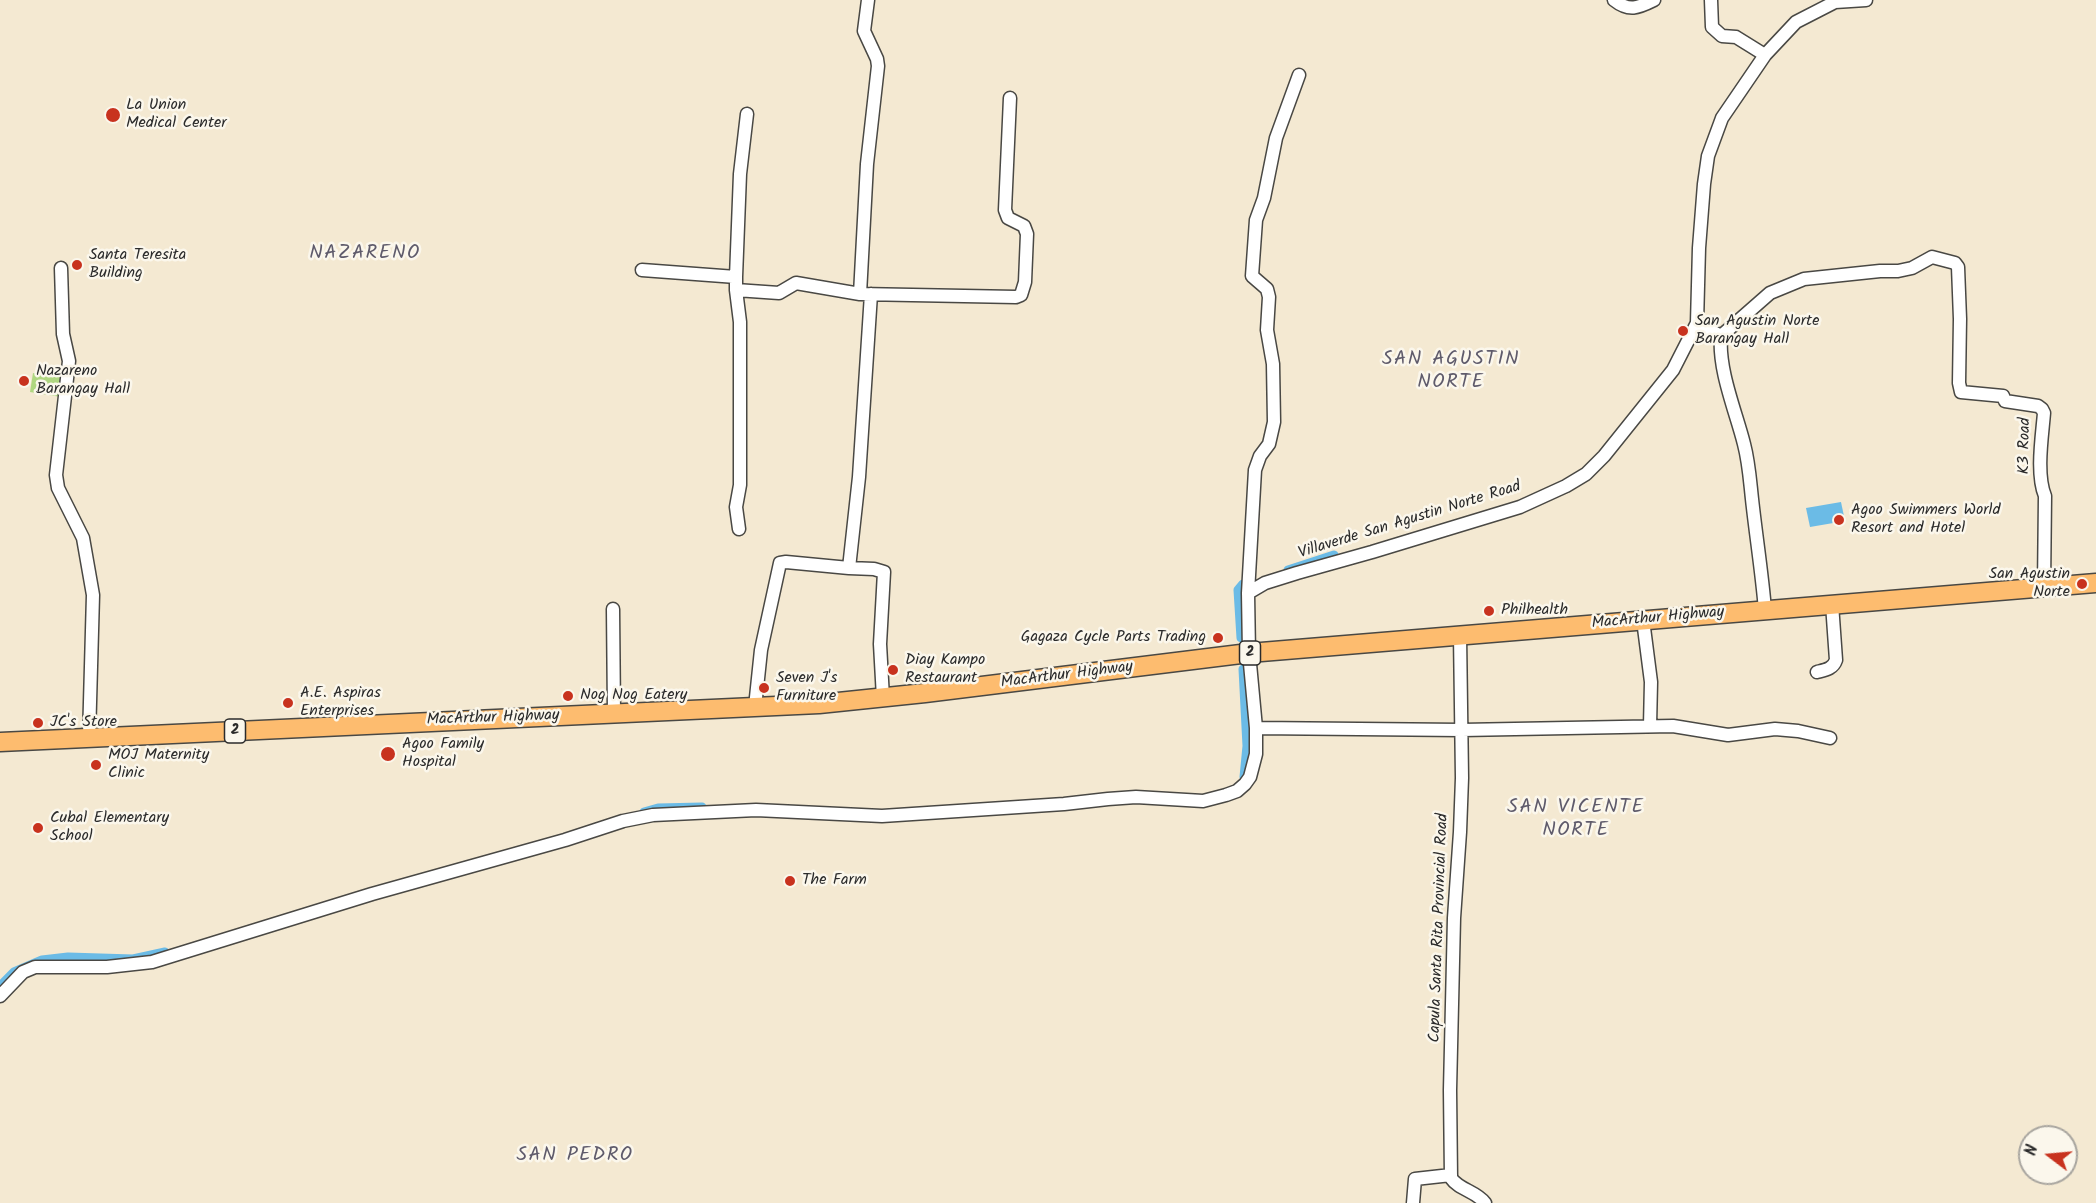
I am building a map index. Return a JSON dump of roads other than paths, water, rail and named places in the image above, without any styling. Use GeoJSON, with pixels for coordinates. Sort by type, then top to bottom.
{"type":"FeatureCollection","features":[{"type":"Feature","properties":{"kind":"highway","name":"MacArthur Highway"},"geometry":{"type":"LineString","coordinates":[[0,742],[819,704],[1249,653],[2096,583]]}},
{"type":"Feature","properties":{"kind":"street"},"geometry":{"type":"LineString","coordinates":[[849,568],[860,466],[866,294],[867,164],[878,66],[864,31],[868,0]]}},
{"type":"Feature","properties":{"kind":"street"},"geometry":{"type":"LineString","coordinates":[[1614,0],[1627,7],[1637,8],[1654,0]]}},
{"type":"Feature","properties":{"kind":"street"},"geometry":{"type":"LineString","coordinates":[[1711,0],[1712,27],[1722,36],[1736,37],[1765,55]]}},
{"type":"Feature","properties":{"kind":"street","name":"Villaverde San Agustin Norte Road"},"geometry":{"type":"LineString","coordinates":[[1248,593],[1265,583],[1520,507],[1586,474],[1660,389],[1673,370],[1697,323],[1699,248],[1708,156],[1722,118],[1765,55],[1796,22],[1835,2],[1866,0]]}},
{"type":"Feature","properties":{"kind":"street"},"geometry":{"type":"LineString","coordinates":[[0,996],[23,972],[35,967],[106,967],[152,962],[372,894],[554,844],[623,821],[653,815],[756,810],[882,816],[1127,798],[1203,801],[1237,790],[1245,784],[1254,767],[1256,728],[1249,653],[1248,593],[1256,470],[1260,456],[1269,444],[1274,422],[1273,364],[1267,330],[1269,297],[1263,285],[1252,276],[1256,220],[1264,198],[1276,138],[1299,75]]}},
{"type":"Feature","properties":{"kind":"street"},"geometry":{"type":"LineString","coordinates":[[642,270],[736,283],[779,293],[796,283],[866,294],[1016,297],[1021,295],[1025,282],[1027,234],[1024,226],[1008,218],[1005,210],[1010,98]]}},
{"type":"Feature","properties":{"kind":"street"},"geometry":{"type":"LineString","coordinates":[[739,529],[736,507],[740,485],[740,322],[736,283],[740,174],[747,114]]}},
{"type":"Feature","properties":{"kind":"street","name":"K3 Road"},"geometry":{"type":"LineString","coordinates":[[1721,336],[1770,293],[1804,279],[1898,271],[1912,268],[1932,257],[1951,261],[1958,267],[1961,392],[2004,396],[2005,401],[2038,406],[2044,413],[2041,450],[2042,488],[2045,496],[2044,587]]}},
{"type":"Feature","properties":{"kind":"street"},"geometry":{"type":"LineString","coordinates":[[61,268],[63,334],[69,361],[56,475],[58,488],[83,538],[93,595],[89,738]]}},
{"type":"Feature","properties":{"kind":"street"},"geometry":{"type":"LineString","coordinates":[[1697,323],[1721,336],[1722,363],[1744,444],[1750,476],[1765,610]]}},
{"type":"Feature","properties":{"kind":"street"},"geometry":{"type":"LineString","coordinates":[[754,707],[761,650],[780,563],[786,562],[874,569],[884,572],[880,644],[883,698]]}},
{"type":"Feature","properties":{"kind":"street"},"geometry":{"type":"LineString","coordinates":[[1817,672],[1829,669],[1836,660],[1832,604]]}},
{"type":"Feature","properties":{"kind":"street"},"geometry":{"type":"LineString","coordinates":[[613,609],[614,714]]}},
{"type":"Feature","properties":{"kind":"street"},"geometry":{"type":"LineString","coordinates":[[1643,620],[1651,682],[1650,726]]}},
{"type":"Feature","properties":{"kind":"street","name":"Capula Santa Rita Provincial Road"},"geometry":{"type":"LineString","coordinates":[[1450,1174],[1454,918],[1460,832],[1462,730],[1460,635]]}},
{"type":"Feature","properties":{"kind":"street"},"geometry":{"type":"LineString","coordinates":[[1256,728],[1462,730],[1673,726],[1728,735],[1775,729],[1798,730],[1830,738]]}},
{"type":"Feature","properties":{"kind":"street"},"geometry":{"type":"LineString","coordinates":[[1413,1203],[1415,1179],[1450,1174],[1454,1183],[1475,1193],[1485,1203]]}},
{"type":"Feature","properties":{"kind":"water"},"geometry":{"type":"Polygon","coordinates":[[[1841,502],[1845,521],[1810,527],[1806,508],[1841,502]]]}},
{"type":"Feature","properties":{"kind":"waterway"},"geometry":{"type":"LineString","coordinates":[[1288,570],[1334,555]]}},
{"type":"Feature","properties":{"kind":"waterway"},"geometry":{"type":"LineString","coordinates":[[1241,638],[1238,590],[1243,584]]}},
{"type":"Feature","properties":{"kind":"waterway"},"geometry":{"type":"LineString","coordinates":[[1243,669],[1247,746],[1244,777]]}},
{"type":"Feature","properties":{"kind":"waterway"},"geometry":{"type":"LineString","coordinates":[[644,812],[658,808],[702,807]]}},
{"type":"Feature","properties":{"kind":"waterway"},"geometry":{"type":"LineString","coordinates":[[0,986],[14,972],[42,960],[68,957],[133,959],[165,952]]}},
{"type":"Feature","properties":{"kind":"place","name":"La Union Medical Center"},"geometry":{"type":"Point","coordinates":[113,115]}},
{"type":"Feature","properties":{"kind":"place","name":"Santa Teresita Building"},"geometry":{"type":"Point","coordinates":[77,265]}},
{"type":"Feature","properties":{"kind":"place","name":"San Agustin Norte Barangay Hall"},"geometry":{"type":"Point","coordinates":[1683,331]}},
{"type":"Feature","properties":{"kind":"place","name":"Nazareno Barangay Hall"},"geometry":{"type":"Point","coordinates":[24,381]}},
{"type":"Feature","properties":{"kind":"place","name":"Agoo Swimmers World Resort and Hotel"},"geometry":{"type":"Point","coordinates":[1839,520]}},
{"type":"Feature","properties":{"kind":"place","name":"San Agustin Norte"},"geometry":{"type":"Point","coordinates":[2082,584]}},
{"type":"Feature","properties":{"kind":"place","name":"Philhealth"},"geometry":{"type":"Point","coordinates":[1489,611]}},
{"type":"Feature","properties":{"kind":"place","name":"Gagaza Cycle Parts Trading"},"geometry":{"type":"Point","coordinates":[1218,638]}},
{"type":"Feature","properties":{"kind":"place","name":"Diay Kampo Restaurant"},"geometry":{"type":"Point","coordinates":[893,670]}},
{"type":"Feature","properties":{"kind":"place","name":"Seven J's Furniture"},"geometry":{"type":"Point","coordinates":[764,688]}},
{"type":"Feature","properties":{"kind":"place","name":"Nog Nog Eatery"},"geometry":{"type":"Point","coordinates":[568,696]}},
{"type":"Feature","properties":{"kind":"place","name":"A.E. Aspiras Enterprises"},"geometry":{"type":"Point","coordinates":[288,703]}},
{"type":"Feature","properties":{"kind":"place","name":"JC's Store"},"geometry":{"type":"Point","coordinates":[38,723]}},
{"type":"Feature","properties":{"kind":"place","name":"Agoo Family Hospital"},"geometry":{"type":"Point","coordinates":[388,754]}},
{"type":"Feature","properties":{"kind":"place","name":"MOJ Maternity Clinic"},"geometry":{"type":"Point","coordinates":[96,765]}},
{"type":"Feature","properties":{"kind":"place","name":"Cubal Elementary School"},"geometry":{"type":"Point","coordinates":[38,828]}},
{"type":"Feature","properties":{"kind":"place","name":"The Farm"},"geometry":{"type":"Point","coordinates":[790,881]}},
{"type":"Feature","properties":{"kind":"district","name":"NAZARENO"},"geometry":{"type":"Point","coordinates":[365,255]}},
{"type":"Feature","properties":{"kind":"district","name":"SAN AGUSTIN NORTE"},"geometry":{"type":"Point","coordinates":[1451,372]}},
{"type":"Feature","properties":{"kind":"district","name":"SAN VICENTE NORTE"},"geometry":{"type":"Point","coordinates":[1576,820]}},
{"type":"Feature","properties":{"kind":"district","name":"SAN PEDRO"},"geometry":{"type":"Point","coordinates":[575,1157]}}]}
